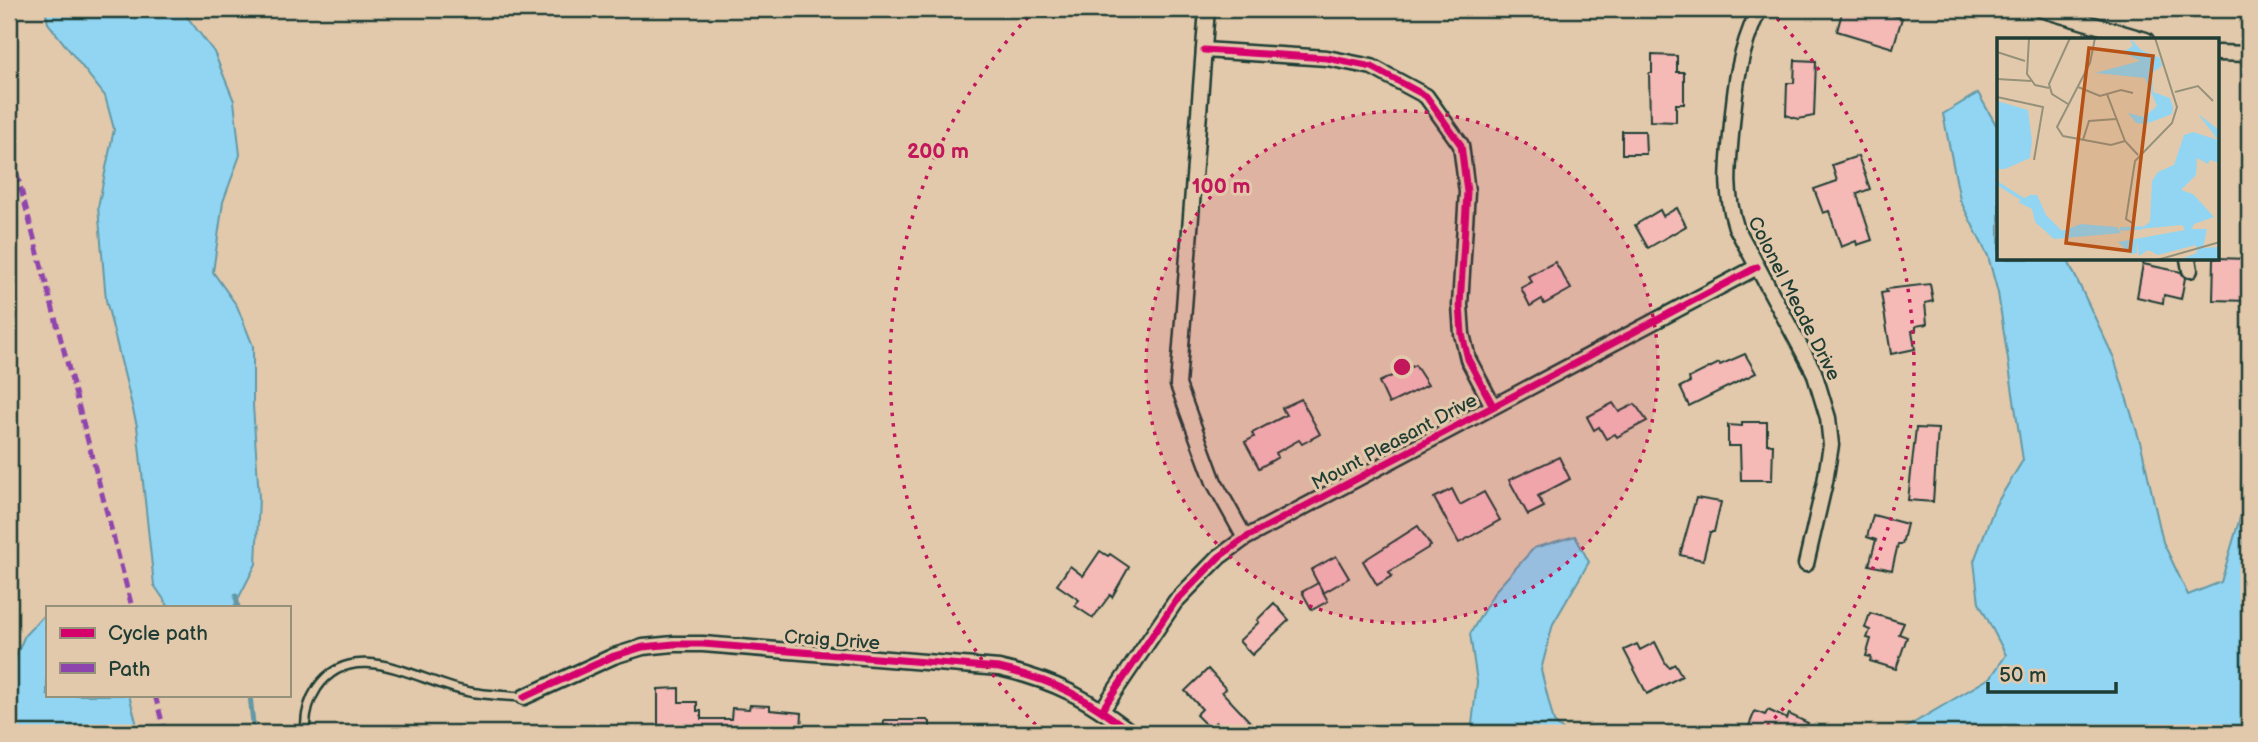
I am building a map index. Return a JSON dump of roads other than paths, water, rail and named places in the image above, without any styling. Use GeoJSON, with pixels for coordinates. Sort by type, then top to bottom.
{"type":"FeatureCollection","features":[{"type":"Feature","properties":{"kind":"street"},"geometry":{"type":"LineString","coordinates":[[1207,9],[1178,385],[1214,482],[1245,538]]}},
{"type":"Feature","properties":{"kind":"street","name":"Colonel Meade Drive"},"geometry":{"type":"LineString","coordinates":[[1759,9],[1740,58],[1735,80],[1727,185],[1729,206],[1736,227],[1814,373],[1828,418],[1831,445],[1806,564]]}},
{"type":"Feature","properties":{"kind":"street"},"geometry":{"type":"LineString","coordinates":[[2040,9],[2139,38]]}},
{"type":"Feature","properties":{"kind":"street"},"geometry":{"type":"LineString","coordinates":[[1204,50],[1327,58],[1372,67],[1426,96],[1461,145],[1467,192],[1460,305],[1462,334],[1468,359],[1493,406]]}},
{"type":"Feature","properties":{"kind":"street"},"geometry":{"type":"LineString","coordinates":[[2220,53],[2249,54]]}},
{"type":"Feature","properties":{"kind":"street","name":"Mount Pleasant Drive"},"geometry":{"type":"LineString","coordinates":[[1102,710],[1175,602],[1219,557],[1245,538],[1757,267]]}},
{"type":"Feature","properties":{"kind":"street","name":"Craig Drive"},"geometry":{"type":"LineString","coordinates":[[524,697],[614,656],[643,647],[703,644],[999,668],[1031,675],[1060,686],[1102,710],[1132,733]]}},
{"type":"Feature","properties":{"kind":"lane"},"geometry":{"type":"LineString","coordinates":[[306,733],[307,708],[323,680],[335,668],[358,662],[375,663],[469,692],[524,697]]}},
{"type":"Feature","properties":{"kind":"water"},"geometry":{"type":"Polygon","coordinates":[[[45,9],[181,9],[214,52],[234,101],[240,155],[223,202],[213,272],[237,306],[253,346],[253,405],[259,498],[256,564],[235,606],[168,606],[154,585],[137,426],[106,300],[98,207],[114,129],[105,96],[48,23],[45,9]]]}},
{"type":"Feature","properties":{"kind":"water"},"geometry":{"type":"Polygon","coordinates":[[[1978,93],[1997,126],[1997,261],[2068,261],[2114,358],[2141,445],[2163,542],[2188,595],[2221,582],[2244,504],[2241,483],[2249,431],[2249,733],[1897,733],[1991,677],[2006,655],[1979,603],[1974,561],[1995,506],[2023,460],[1998,293],[1988,256],[1960,200],[1943,114],[1978,93]]]}},
{"type":"Feature","properties":{"kind":"water"},"geometry":{"type":"Polygon","coordinates":[[[1575,536],[1589,562],[1553,624],[1541,670],[1554,722],[1566,733],[1471,733],[1477,682],[1470,634],[1495,591],[1534,548],[1575,536]]]}},
{"type":"Feature","properties":{"kind":"water"},"geometry":{"type":"Polygon","coordinates":[[[46,613],[46,696],[129,696],[139,733],[9,733],[9,672],[25,635],[46,613]]]}},
{"type":"Feature","properties":{"kind":"waterway"},"geometry":{"type":"LineString","coordinates":[[236,596],[238,606]]}},
{"type":"Feature","properties":{"kind":"waterway"},"geometry":{"type":"LineString","coordinates":[[250,696],[254,733]]}}]}
